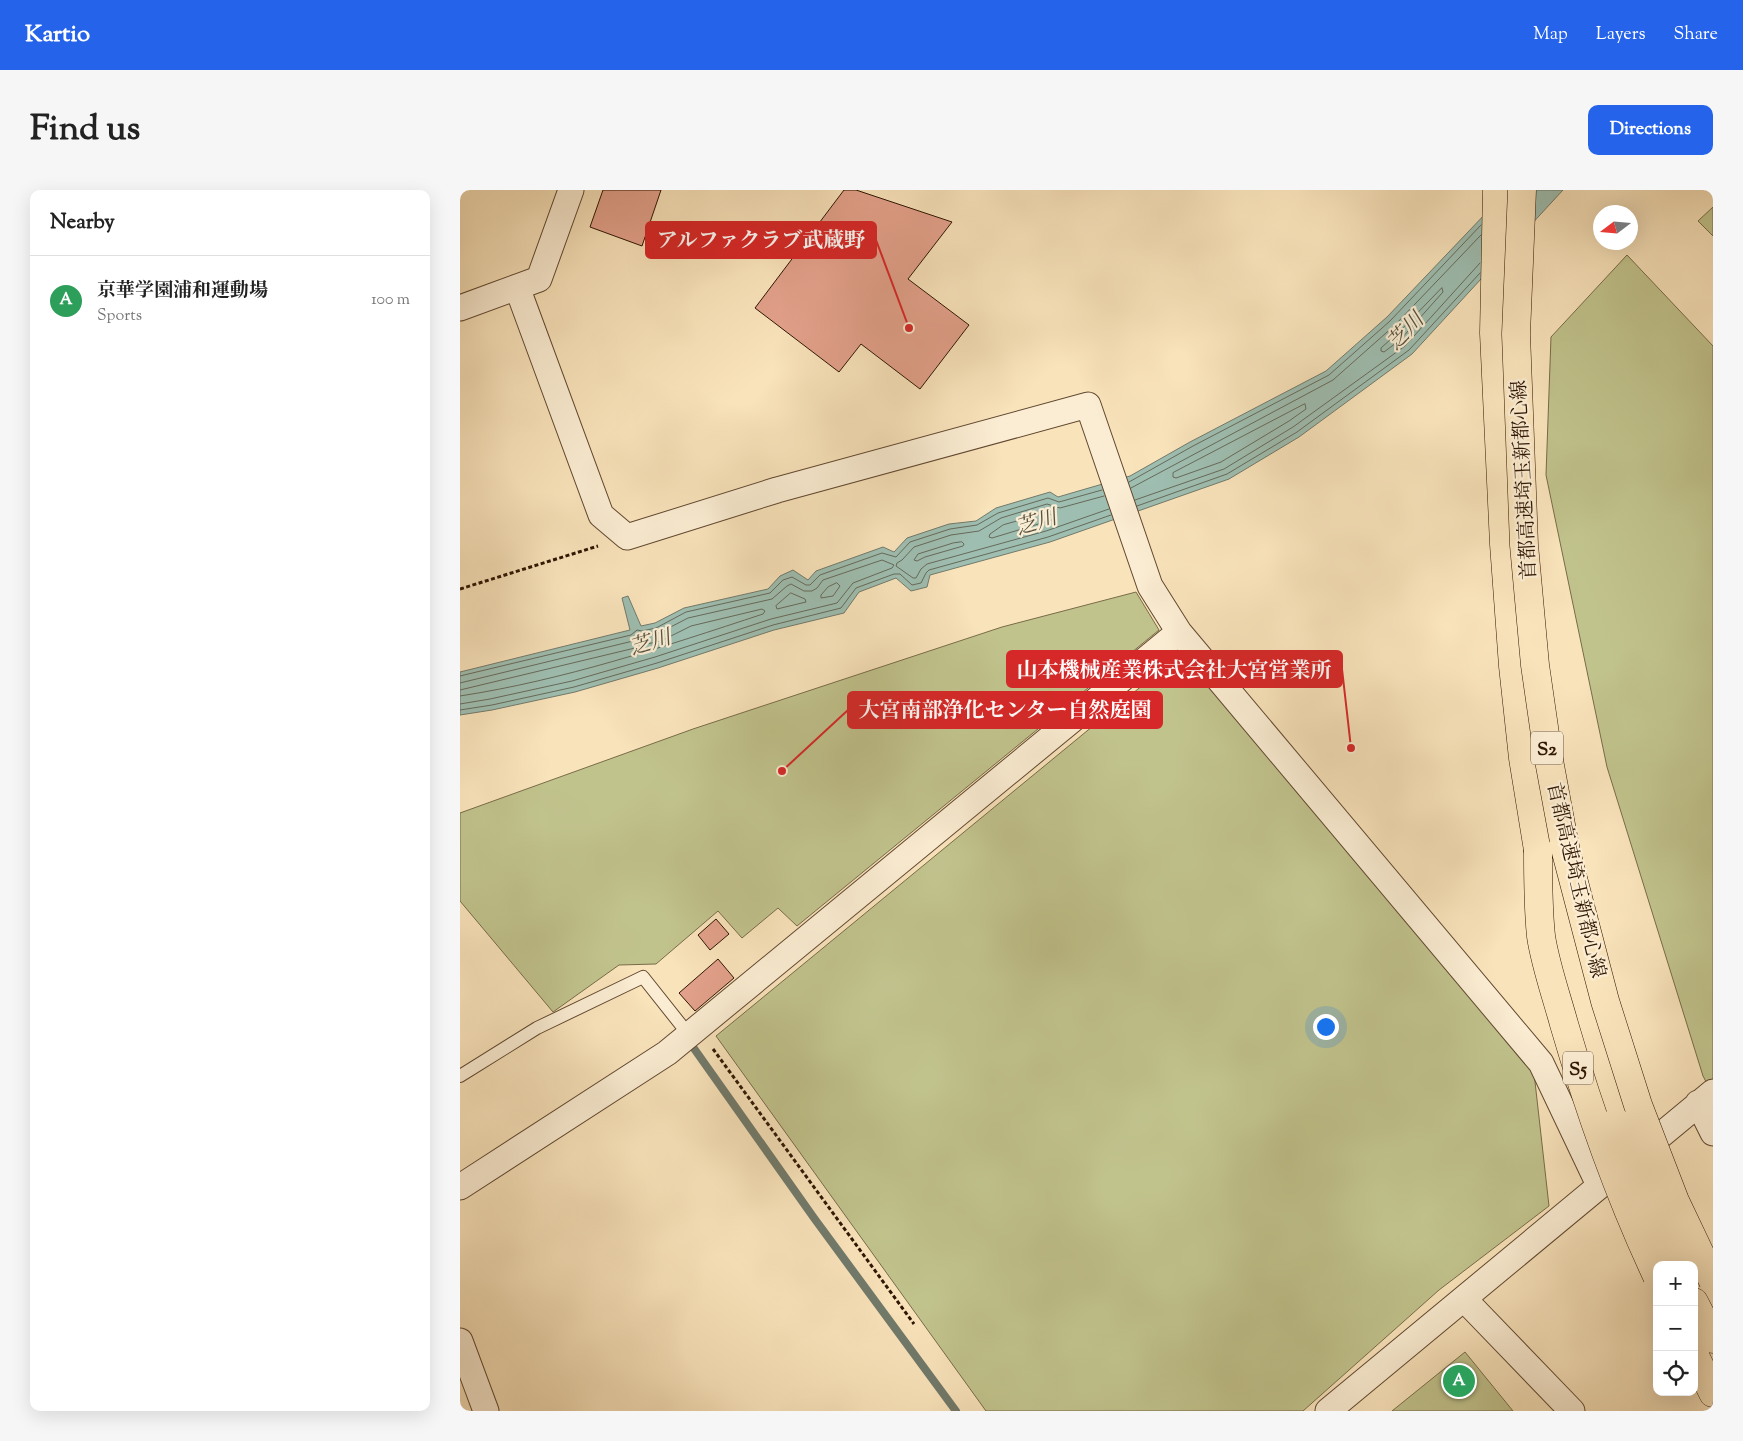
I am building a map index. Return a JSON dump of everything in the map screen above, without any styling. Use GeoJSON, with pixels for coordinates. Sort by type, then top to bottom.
{"type":"FeatureCollection","features":[{"type":"Feature","properties":{"kind":"highway","name":"首都高速埼玉新都心線"},"geometry":{"type":"LineString","coordinates":[[1497,190],[1494,333],[1504,544],[1513,666],[1522,749],[1538,850],[1555,927],[1601,1082],[1642,1191],[1674,1261]]}},
{"type":"Feature","properties":{"kind":"highway","name":"首都高速埼玉新都心線"},"geometry":{"type":"LineString","coordinates":[[1522,190],[1516,334],[1524,545],[1535,665],[1548,755],[1566,852],[1605,1001],[1638,1105],[1675,1201],[1713,1281]]}},
{"type":"Feature","properties":{"kind":"highway","name":"S5"},"geometry":{"type":"LineString","coordinates":[[1538,850],[1539,906],[1542,938],[1555,991],[1586,1092],[1611,1164],[1637,1234],[1653,1268]]}},
{"type":"Feature","properties":{"kind":"highway"},"geometry":{"type":"LineString","coordinates":[[1696,1306],[1713,1339]]}},
{"type":"Feature","properties":{"kind":"highway"},"geometry":{"type":"LineString","coordinates":[[1698,1362],[1713,1392]]}},
{"type":"Feature","properties":{"kind":"street"},"geometry":{"type":"LineString","coordinates":[[460,308],[539,279],[571,190]]}},
{"type":"Feature","properties":{"kind":"street"},"geometry":{"type":"LineString","coordinates":[[517,287],[601,515],[627,537],[777,490],[1088,405],[1150,586],[1179,632],[1542,1063],[1599,1185]]}},
{"type":"Feature","properties":{"kind":"street"},"geometry":{"type":"LineString","coordinates":[[460,1187],[668,1053],[1179,632]]}},
{"type":"Feature","properties":{"kind":"street"},"geometry":{"type":"LineString","coordinates":[[1328,1411],[1706,1097],[1713,1133]]}},
{"type":"Feature","properties":{"kind":"street"},"geometry":{"type":"LineString","coordinates":[[1464,1299],[1572,1411]]}},
{"type":"Feature","properties":{"kind":"street"},"geometry":{"type":"LineString","coordinates":[[460,1341],[486,1411]]}},
{"type":"Feature","properties":{"kind":"lane"},"geometry":{"type":"LineString","coordinates":[[460,1076],[537,1028],[643,977],[693,1031]]}},
{"type":"Feature","properties":{"kind":"path"},"geometry":{"type":"LineString","coordinates":[[460,589],[627,537]]}},
{"type":"Feature","properties":{"kind":"path"},"geometry":{"type":"LineString","coordinates":[[693,1031],[914,1324]]}},
{"type":"Feature","properties":{"kind":"green space"},"geometry":{"type":"Polygon","coordinates":[[[1713,207],[1713,236],[1698,221],[1713,207]]]}},
{"type":"Feature","properties":{"kind":"green space"},"geometry":{"type":"Polygon","coordinates":[[[1627,255],[1713,346],[1713,1095],[1703,1076],[1607,767],[1546,475],[1551,337],[1627,255]]]}},
{"type":"Feature","properties":{"kind":"green space"},"geometry":{"type":"Polygon","coordinates":[[[1136,592],[1159,630],[797,926],[778,908],[742,938],[718,911],[656,964],[619,965],[553,1012],[460,901],[460,813],[693,729],[1002,627],[1136,592]]]}},
{"type":"Feature","properties":{"kind":"green space"},"geometry":{"type":"Polygon","coordinates":[[[1183,652],[1534,1073],[1549,1206],[1439,1290],[1303,1411],[986,1411],[716,1036],[1183,652]]]}},
{"type":"Feature","properties":{"kind":"green space"},"geometry":{"type":"Polygon","coordinates":[[[1465,1352],[1513,1411],[1392,1411],[1465,1352]]]}},
{"type":"Feature","properties":{"kind":"water","name":"芝川"},"geometry":{"type":"Polygon","coordinates":[[[1508,190],[1563,190],[1412,354],[1299,437],[1229,479],[1050,542],[930,575],[927,587],[911,591],[896,578],[859,592],[844,613],[774,630],[658,668],[575,692],[460,715],[460,672],[630,630],[622,598],[628,596],[641,626],[655,623],[684,608],[768,589],[780,576],[793,570],[808,580],[816,571],[883,547],[894,552],[907,538],[949,524],[976,521],[996,508],[1050,492],[1058,497],[1130,476],[1190,442],[1326,371],[1387,317],[1508,190]]]}},
{"type":"Feature","properties":{"kind":"building"},"geometry":{"type":"Polygon","coordinates":[[[603,190],[661,190],[642,246],[590,227],[603,190]]]}},
{"type":"Feature","properties":{"kind":"building"},"geometry":{"type":"Polygon","coordinates":[[[844,190],[856,190],[952,222],[908,279],[969,325],[920,389],[861,344],[839,372],[755,308],[844,190]]]}},
{"type":"Feature","properties":{"kind":"building"},"geometry":{"type":"Polygon","coordinates":[[[716,919],[729,934],[710,950],[698,935],[716,919]]]}},
{"type":"Feature","properties":{"kind":"building"},"geometry":{"type":"Polygon","coordinates":[[[718,959],[734,978],[695,1011],[679,993],[718,959]]]}},
{"type":"Feature","properties":{"kind":"waterway"},"geometry":{"type":"LineString","coordinates":[[688,1040],[814,1218],[956,1411]]}},
{"type":"Feature","properties":{"kind":"place","name":"アルファクラブ武蔵野"},"geometry":{"type":"Point","coordinates":[909,328]}},
{"type":"Feature","properties":{"kind":"place","name":"山本機械産業株式会社大宮営業所"},"geometry":{"type":"Point","coordinates":[1351,748]}},
{"type":"Feature","properties":{"kind":"place","name":"大宮南部浄化センター自然庭園"},"geometry":{"type":"Point","coordinates":[782,771]}},
{"type":"Feature","properties":{"kind":"place","name":"京華学園浦和運動場"},"geometry":{"type":"Point","coordinates":[1459,1381]}}]}
